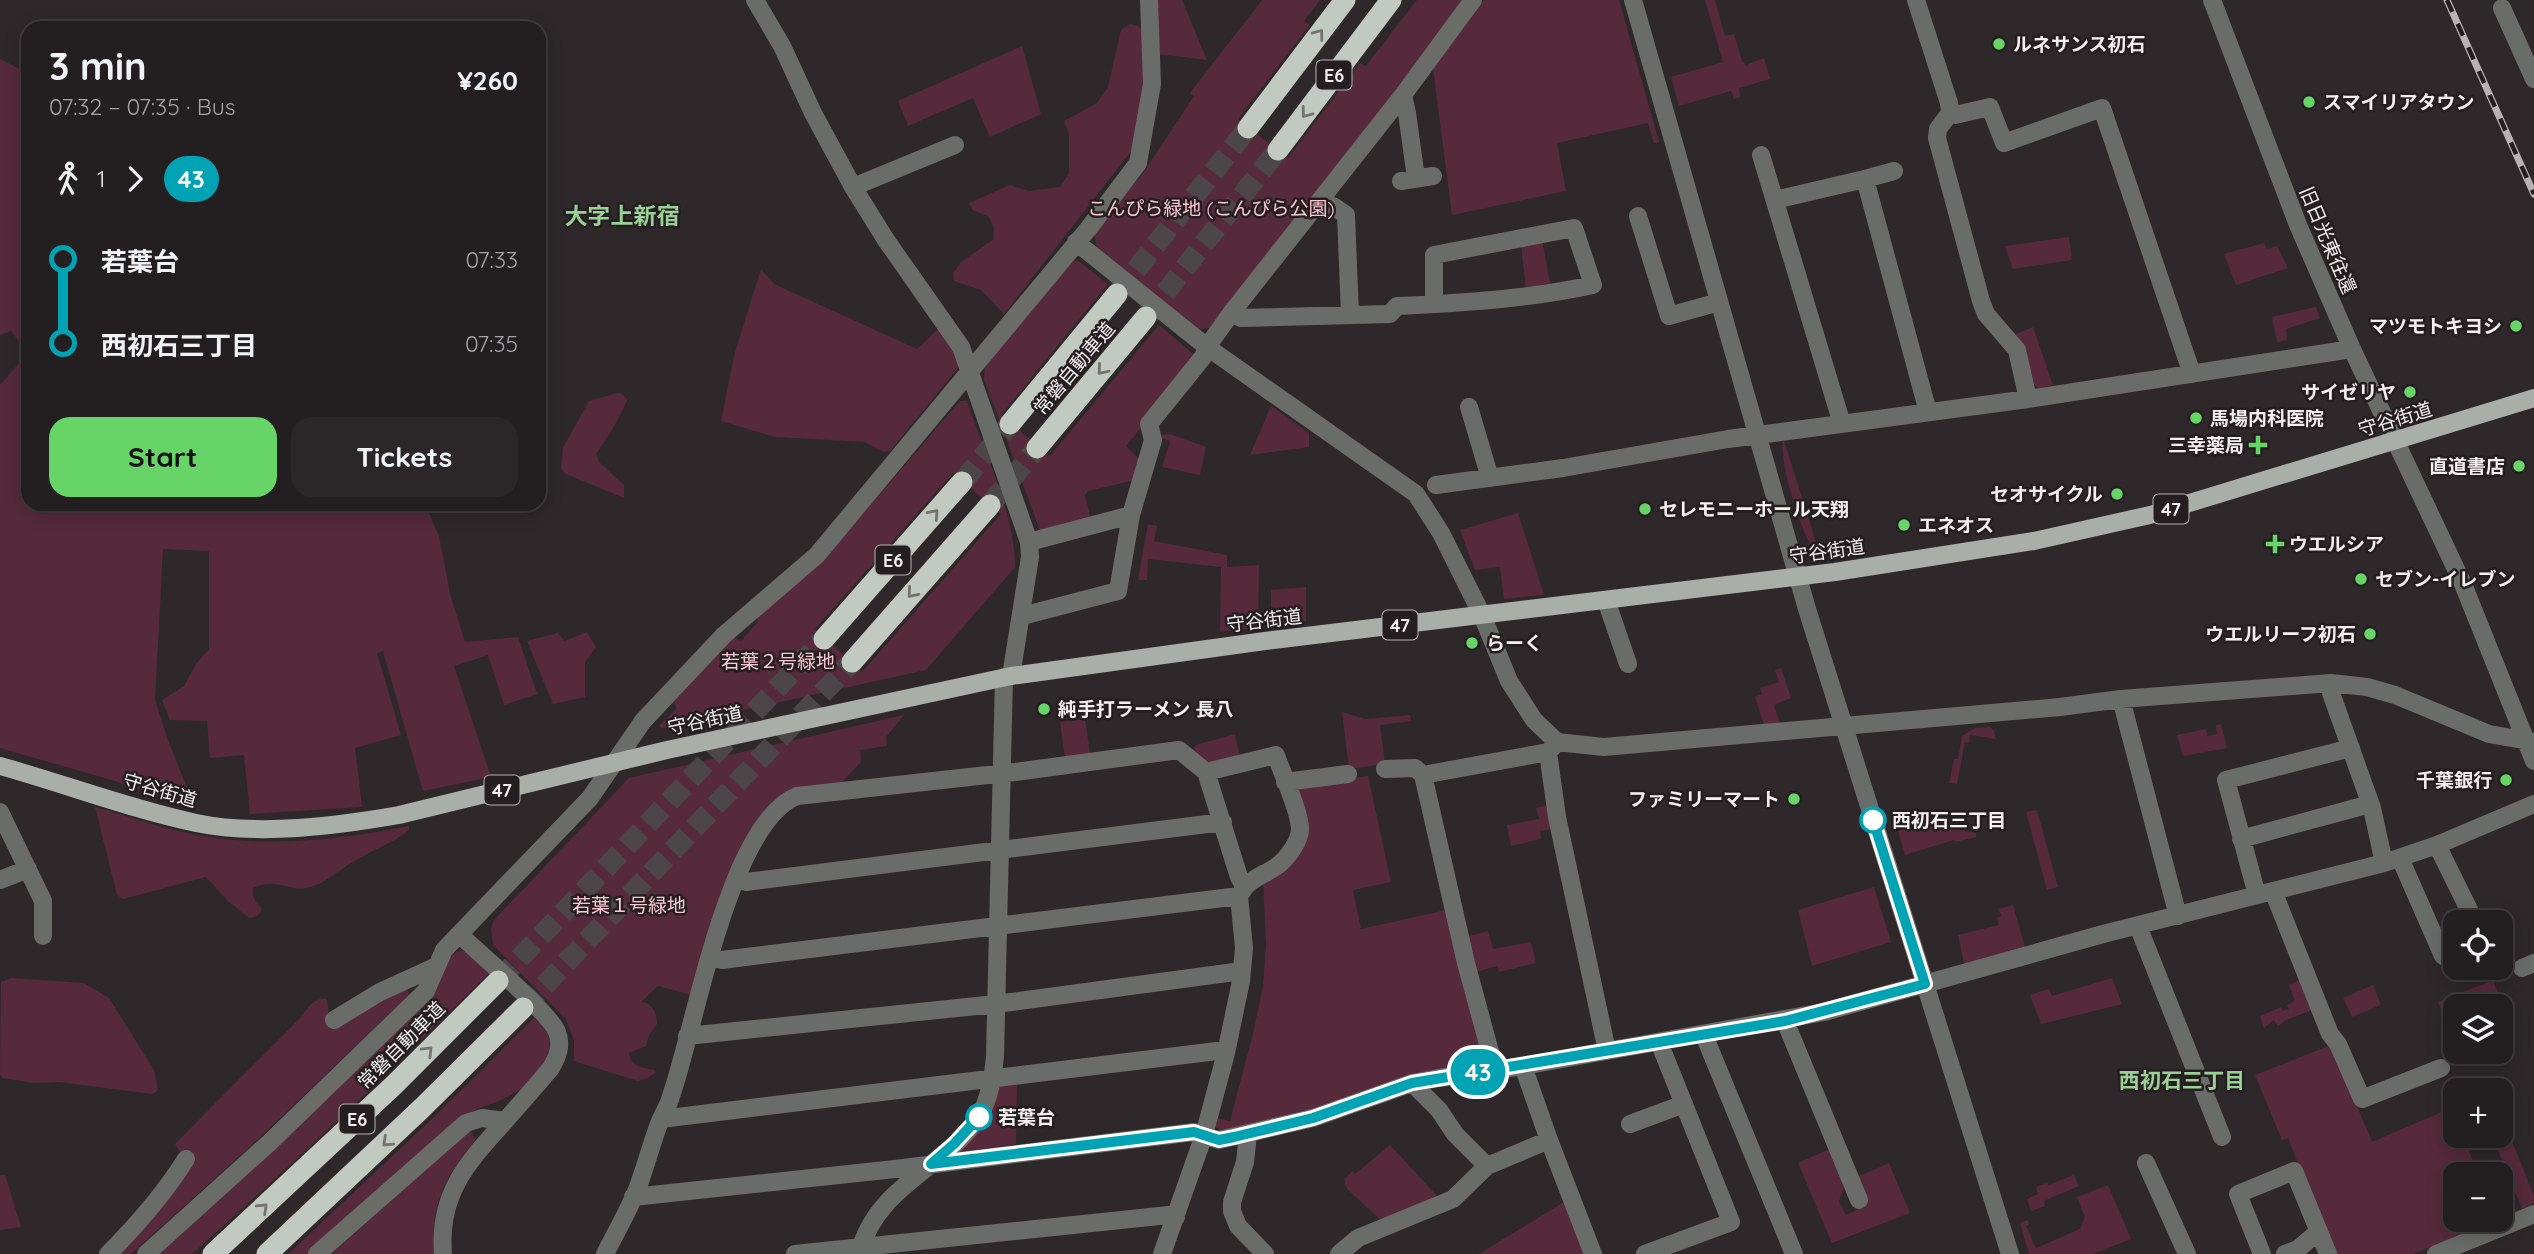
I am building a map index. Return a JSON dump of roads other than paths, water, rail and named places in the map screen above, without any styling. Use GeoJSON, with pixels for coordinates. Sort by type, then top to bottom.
{"type":"FeatureCollection","features":[{"type":"Feature","properties":{"kind":"highway","name":"E6"},"geometry":{"type":"LineString","coordinates":[[1248,128],[1345,0]]}},
{"type":"Feature","properties":{"kind":"highway","name":"E6"},"geometry":{"type":"LineString","coordinates":[[1278,150],[1391,0]]}},
{"type":"Feature","properties":{"kind":"highway","name":"常磐自動車道"},"geometry":{"type":"LineString","coordinates":[[1010,424],[1117,294]]}},
{"type":"Feature","properties":{"kind":"highway","name":"常磐自動車道"},"geometry":{"type":"LineString","coordinates":[[1037,447],[1146,317]]}},
{"type":"Feature","properties":{"kind":"highway","name":"E6"},"geometry":{"type":"LineString","coordinates":[[824,639],[962,482]]}},
{"type":"Feature","properties":{"kind":"highway","name":"E6"},"geometry":{"type":"LineString","coordinates":[[852,662],[990,505]]}},
{"type":"Feature","properties":{"kind":"highway","name":"常磐自動車道"},"geometry":{"type":"LineString","coordinates":[[213,1254],[394,1085],[498,981]]}},
{"type":"Feature","properties":{"kind":"highway","name":"E6"},"geometry":{"type":"LineString","coordinates":[[267,1254],[422,1108],[523,1008]]}},
{"type":"Feature","properties":{"kind":"main road","name":"守谷街道"},"geometry":{"type":"LineString","coordinates":[[0,766],[198,823],[260,828],[310,827],[399,815],[616,762],[1008,677],[1265,641],[1797,576],[1993,548],[2150,515],[2534,398]]}},
{"type":"Feature","properties":{"kind":"street"},"geometry":{"type":"LineString","coordinates":[[755,0],[782,46],[813,113],[853,187],[886,240],[961,347],[1029,542],[1030,557],[1022,616],[1008,677],[1002,774],[992,1086],[979,1117],[954,1144],[910,1178],[888,1200],[874,1219],[860,1250]]}},
{"type":"Feature","properties":{"kind":"street"},"geometry":{"type":"LineString","coordinates":[[146,1254],[269,1143],[426,991],[444,950],[590,797],[643,721],[724,635],[817,555],[969,375],[1076,242],[1138,163],[1152,85],[1149,0]]}},
{"type":"Feature","properties":{"kind":"street"},"geometry":{"type":"LineString","coordinates":[[1022,616],[1118,590],[1131,515],[1153,440],[1149,424],[1203,357],[1232,312],[1403,95],[1473,0]]}},
{"type":"Feature","properties":{"kind":"street"},"geometry":{"type":"LineString","coordinates":[[1633,0],[1797,576],[2010,1254]]}},
{"type":"Feature","properties":{"kind":"street"},"geometry":{"type":"LineString","coordinates":[[1916,0],[1949,103],[1950,113],[1938,129],[1937,138],[1981,301],[1986,314],[2017,350],[2028,399]]}},
{"type":"Feature","properties":{"kind":"street","name":"旧日光東往還"},"geometry":{"type":"LineString","coordinates":[[2212,0],[2298,225],[2352,349],[2466,592],[2530,742],[2534,761]]}},
{"type":"Feature","properties":{"kind":"street"},"geometry":{"type":"LineString","coordinates":[[2502,8],[2534,79]]}},
{"type":"Feature","properties":{"kind":"street"},"geometry":{"type":"LineString","coordinates":[[1403,95],[1417,178]]}},
{"type":"Feature","properties":{"kind":"street"},"geometry":{"type":"LineString","coordinates":[[1950,113],[1955,115],[1990,107],[2004,143],[2102,108],[2192,374]]}},
{"type":"Feature","properties":{"kind":"street"},"geometry":{"type":"LineString","coordinates":[[853,187],[955,145]]}},
{"type":"Feature","properties":{"kind":"street"},"geometry":{"type":"LineString","coordinates":[[1760,155],[1842,424]]}},
{"type":"Feature","properties":{"kind":"street"},"geometry":{"type":"LineString","coordinates":[[1775,200],[1895,172]]}},
{"type":"Feature","properties":{"kind":"street"},"geometry":{"type":"LineString","coordinates":[[1865,179],[1928,412]]}},
{"type":"Feature","properties":{"kind":"street"},"geometry":{"type":"LineString","coordinates":[[1314,209],[1333,206],[1346,215],[1350,315]]}},
{"type":"Feature","properties":{"kind":"street"},"geometry":{"type":"LineString","coordinates":[[1638,216],[1669,316],[1719,302]]}},
{"type":"Feature","properties":{"kind":"street"},"geometry":{"type":"LineString","coordinates":[[1232,312],[1241,318],[1390,314],[1397,306],[1434,304],[1555,293],[1593,285],[1574,228],[1434,255],[1434,304]]}},
{"type":"Feature","properties":{"kind":"street"},"geometry":{"type":"LineString","coordinates":[[1076,242],[1207,347],[1416,494],[1441,533],[1519,698],[1553,747],[1557,817],[1608,1051]]}},
{"type":"Feature","properties":{"kind":"street"},"geometry":{"type":"LineString","coordinates":[[1436,485],[1758,435],[2028,399],[2352,349]]}},
{"type":"Feature","properties":{"kind":"street"},"geometry":{"type":"LineString","coordinates":[[1469,407],[1490,478]]}},
{"type":"Feature","properties":{"kind":"street"},"geometry":{"type":"LineString","coordinates":[[1029,542],[1131,515]]}},
{"type":"Feature","properties":{"kind":"street"},"geometry":{"type":"LineString","coordinates":[[1605,600],[1628,664]]}},
{"type":"Feature","properties":{"kind":"street"},"geometry":{"type":"LineString","coordinates":[[1423,775],[1553,747],[1604,747],[2121,699],[2331,683],[2368,687],[2395,695],[2489,734],[2530,742]]}},
{"type":"Feature","properties":{"kind":"street"},"geometry":{"type":"LineString","coordinates":[[2331,683],[2331,693],[2392,861],[2443,956]]}},
{"type":"Feature","properties":{"kind":"street"},"geometry":{"type":"LineString","coordinates":[[2121,699],[2178,916]]}},
{"type":"Feature","properties":{"kind":"street"},"geometry":{"type":"LineString","coordinates":[[2351,748],[2225,780],[2241,839],[2362,1099],[2441,1068]]}},
{"type":"Feature","properties":{"kind":"street"},"geometry":{"type":"LineString","coordinates":[[605,1254],[633,1197],[671,1097],[710,957],[736,879],[751,845],[788,800],[797,796],[1002,774],[1179,750],[1206,772],[1223,822],[1242,892],[1244,948],[1227,1053],[1204,1135],[1162,1254]]}},
{"type":"Feature","properties":{"kind":"street"},"geometry":{"type":"LineString","coordinates":[[710,957],[722,960],[997,927],[1242,892],[1252,880],[1278,866],[1298,838],[1299,820],[1276,755],[1206,772]]}},
{"type":"Feature","properties":{"kind":"street"},"geometry":{"type":"LineString","coordinates":[[1385,769],[1415,768],[1423,775],[1466,963],[1496,1070]]}},
{"type":"Feature","properties":{"kind":"street"},"geometry":{"type":"LineString","coordinates":[[1285,782],[1348,774]]}},
{"type":"Feature","properties":{"kind":"street"},"geometry":{"type":"LineString","coordinates":[[2241,839],[2370,804]]}},
{"type":"Feature","properties":{"kind":"street"},"geometry":{"type":"LineString","coordinates":[[633,1197],[1194,1132],[1219,1140],[1313,1118],[1412,1083],[1785,1021],[2392,861],[2534,804]]}},
{"type":"Feature","properties":{"kind":"street"},"geometry":{"type":"LineString","coordinates":[[0,812],[43,901],[43,936]]}},
{"type":"Feature","properties":{"kind":"street"},"geometry":{"type":"LineString","coordinates":[[736,879],[746,882],[1223,822]]}},
{"type":"Feature","properties":{"kind":"street"},"geometry":{"type":"LineString","coordinates":[[2437,845],[2469,910]]}},
{"type":"Feature","properties":{"kind":"street"},"geometry":{"type":"LineString","coordinates":[[0,880],[28,869]]}},
{"type":"Feature","properties":{"kind":"street"},"geometry":{"type":"LineString","coordinates":[[2138,926],[2222,1137]]}},
{"type":"Feature","properties":{"kind":"street"},"geometry":{"type":"LineString","coordinates":[[443,1254],[444,1217],[459,1176],[472,1157],[551,1068],[560,1043],[552,1022],[460,935]]}},
{"type":"Feature","properties":{"kind":"street"},"geometry":{"type":"LineString","coordinates":[[334,1020],[380,992],[437,966]]}},
{"type":"Feature","properties":{"kind":"street"},"geometry":{"type":"LineString","coordinates":[[687,1036],[996,1004],[1242,971]]}},
{"type":"Feature","properties":{"kind":"street"},"geometry":{"type":"LineString","coordinates":[[1785,1021],[1859,1200]]}},
{"type":"Feature","properties":{"kind":"street"},"geometry":{"type":"LineString","coordinates":[[1704,1035],[1794,1254]]}},
{"type":"Feature","properties":{"kind":"street"},"geometry":{"type":"LineString","coordinates":[[1645,1254],[1731,1222],[1659,1042]]}},
{"type":"Feature","properties":{"kind":"street"},"geometry":{"type":"LineString","coordinates":[[661,1119],[1217,1051],[1227,1053]]}},
{"type":"Feature","properties":{"kind":"street"},"geometry":{"type":"LineString","coordinates":[[1524,1066],[1593,1254]]}},
{"type":"Feature","properties":{"kind":"street"},"geometry":{"type":"LineString","coordinates":[[1412,1083],[1439,1110],[1455,1134],[1487,1166]]}},
{"type":"Feature","properties":{"kind":"street"},"geometry":{"type":"LineString","coordinates":[[1630,1124],[1684,1104]]}},
{"type":"Feature","properties":{"kind":"street"},"geometry":{"type":"LineString","coordinates":[[317,1254],[466,1123],[482,1118],[505,1121]]}},
{"type":"Feature","properties":{"kind":"street"},"geometry":{"type":"LineString","coordinates":[[1248,1134],[1245,1162],[1232,1202],[1232,1211],[1238,1226],[1265,1254]]}},
{"type":"Feature","properties":{"kind":"street"},"geometry":{"type":"LineString","coordinates":[[1346,1252],[1358,1238],[1453,1199],[1487,1166],[1549,1140]]}},
{"type":"Feature","properties":{"kind":"street"},"geometry":{"type":"LineString","coordinates":[[108,1254],[168,1187],[186,1159]]}},
{"type":"Feature","properties":{"kind":"street"},"geometry":{"type":"LineString","coordinates":[[2146,1163],[2187,1254]]}},
{"type":"Feature","properties":{"kind":"street"},"geometry":{"type":"LineString","coordinates":[[2262,1254],[2238,1194],[2294,1171],[2329,1254]]}},
{"type":"Feature","properties":{"kind":"street"},"geometry":{"type":"LineString","coordinates":[[2436,1254],[2534,1214]]}},
{"type":"Feature","properties":{"kind":"street"},"geometry":{"type":"LineString","coordinates":[[795,1254],[860,1250],[1169,1215],[1176,1217]]}},
{"type":"Feature","properties":{"kind":"street"},"geometry":{"type":"LineString","coordinates":[[2285,1254],[2298,1249],[2319,1231]]}},
{"type":"Feature","properties":{"kind":"tunnel"},"geometry":{"type":"LineString","coordinates":[[1117,294],[1248,128]]}},
{"type":"Feature","properties":{"kind":"tunnel"},"geometry":{"type":"LineString","coordinates":[[1146,317],[1278,150]]}},
{"type":"Feature","properties":{"kind":"tunnel"},"geometry":{"type":"LineString","coordinates":[[962,482],[1010,424]]}},
{"type":"Feature","properties":{"kind":"tunnel"},"geometry":{"type":"LineString","coordinates":[[990,505],[1037,448]]}},
{"type":"Feature","properties":{"kind":"tunnel"},"geometry":{"type":"LineString","coordinates":[[498,981],[824,639]]}},
{"type":"Feature","properties":{"kind":"tunnel"},"geometry":{"type":"LineString","coordinates":[[523,1008],[852,662]]}},
{"type":"Feature","properties":{"kind":"railway"},"geometry":{"type":"LineString","coordinates":[[2447,0],[2534,194]]}},
{"type":"Feature","properties":{"kind":"place","name":"ルネサンス初石"},"geometry":{"type":"Point","coordinates":[1999,44]}},
{"type":"Feature","properties":{"kind":"place","name":"スマイリアタウン"},"geometry":{"type":"Point","coordinates":[2309,102]}},
{"type":"Feature","properties":{"kind":"place","name":"マツモトキヨシ"},"geometry":{"type":"Point","coordinates":[2516,326]}},
{"type":"Feature","properties":{"kind":"place","name":"サイゼリヤ"},"geometry":{"type":"Point","coordinates":[2410,392]}},
{"type":"Feature","properties":{"kind":"place","name":"馬場内科医院"},"geometry":{"type":"Point","coordinates":[2196,418]}},
{"type":"Feature","properties":{"kind":"place","name":"三幸薬局"},"geometry":{"type":"Point","coordinates":[2258,445]}},
{"type":"Feature","properties":{"kind":"place","name":"直道書店"},"geometry":{"type":"Point","coordinates":[2519,466]}},
{"type":"Feature","properties":{"kind":"place","name":"セオサイクル"},"geometry":{"type":"Point","coordinates":[2117,494]}},
{"type":"Feature","properties":{"kind":"place","name":"セレモニーホール天翔"},"geometry":{"type":"Point","coordinates":[1645,509]}},
{"type":"Feature","properties":{"kind":"place","name":"エネオス"},"geometry":{"type":"Point","coordinates":[1904,525]}},
{"type":"Feature","properties":{"kind":"place","name":"ウエルシア"},"geometry":{"type":"Point","coordinates":[2275,544]}},
{"type":"Feature","properties":{"kind":"place","name":"セブン-イレブン"},"geometry":{"type":"Point","coordinates":[2361,579]}},
{"type":"Feature","properties":{"kind":"place","name":"ウエルリーフ初石"},"geometry":{"type":"Point","coordinates":[2370,634]}},
{"type":"Feature","properties":{"kind":"place","name":"らーく"},"geometry":{"type":"Point","coordinates":[1472,643]}},
{"type":"Feature","properties":{"kind":"place","name":"純手打ラーメン 長八"},"geometry":{"type":"Point","coordinates":[1044,709]}},
{"type":"Feature","properties":{"kind":"place","name":"千葉銀行"},"geometry":{"type":"Point","coordinates":[2506,780]}},
{"type":"Feature","properties":{"kind":"place","name":"ファミリーマート"},"geometry":{"type":"Point","coordinates":[1794,799]}},
{"type":"Feature","properties":{"kind":"place","name":"西初石三丁目"},"geometry":{"type":"Point","coordinates":[1873,820]}},
{"type":"Feature","properties":{"kind":"place","name":"若葉台"},"geometry":{"type":"Point","coordinates":[979,1117]}},
{"type":"Feature","properties":{"kind":"district","name":"大字上新宿"},"geometry":{"type":"Point","coordinates":[622,215]}},
{"type":"Feature","properties":{"kind":"district","name":"西初石三丁目"},"geometry":{"type":"Point","coordinates":[2182,1080]}},
{"type":"Feature","properties":{"kind":"park label","name":"こんぴら緑地 (こんぴら公園)"},"geometry":{"type":"Point","coordinates":[1211,208]}},
{"type":"Feature","properties":{"kind":"park label","name":"若葉２号緑地"},"geometry":{"type":"Point","coordinates":[778,661]}},
{"type":"Feature","properties":{"kind":"park label","name":"若葉１号緑地"},"geometry":{"type":"Point","coordinates":[629,905]}}]}
